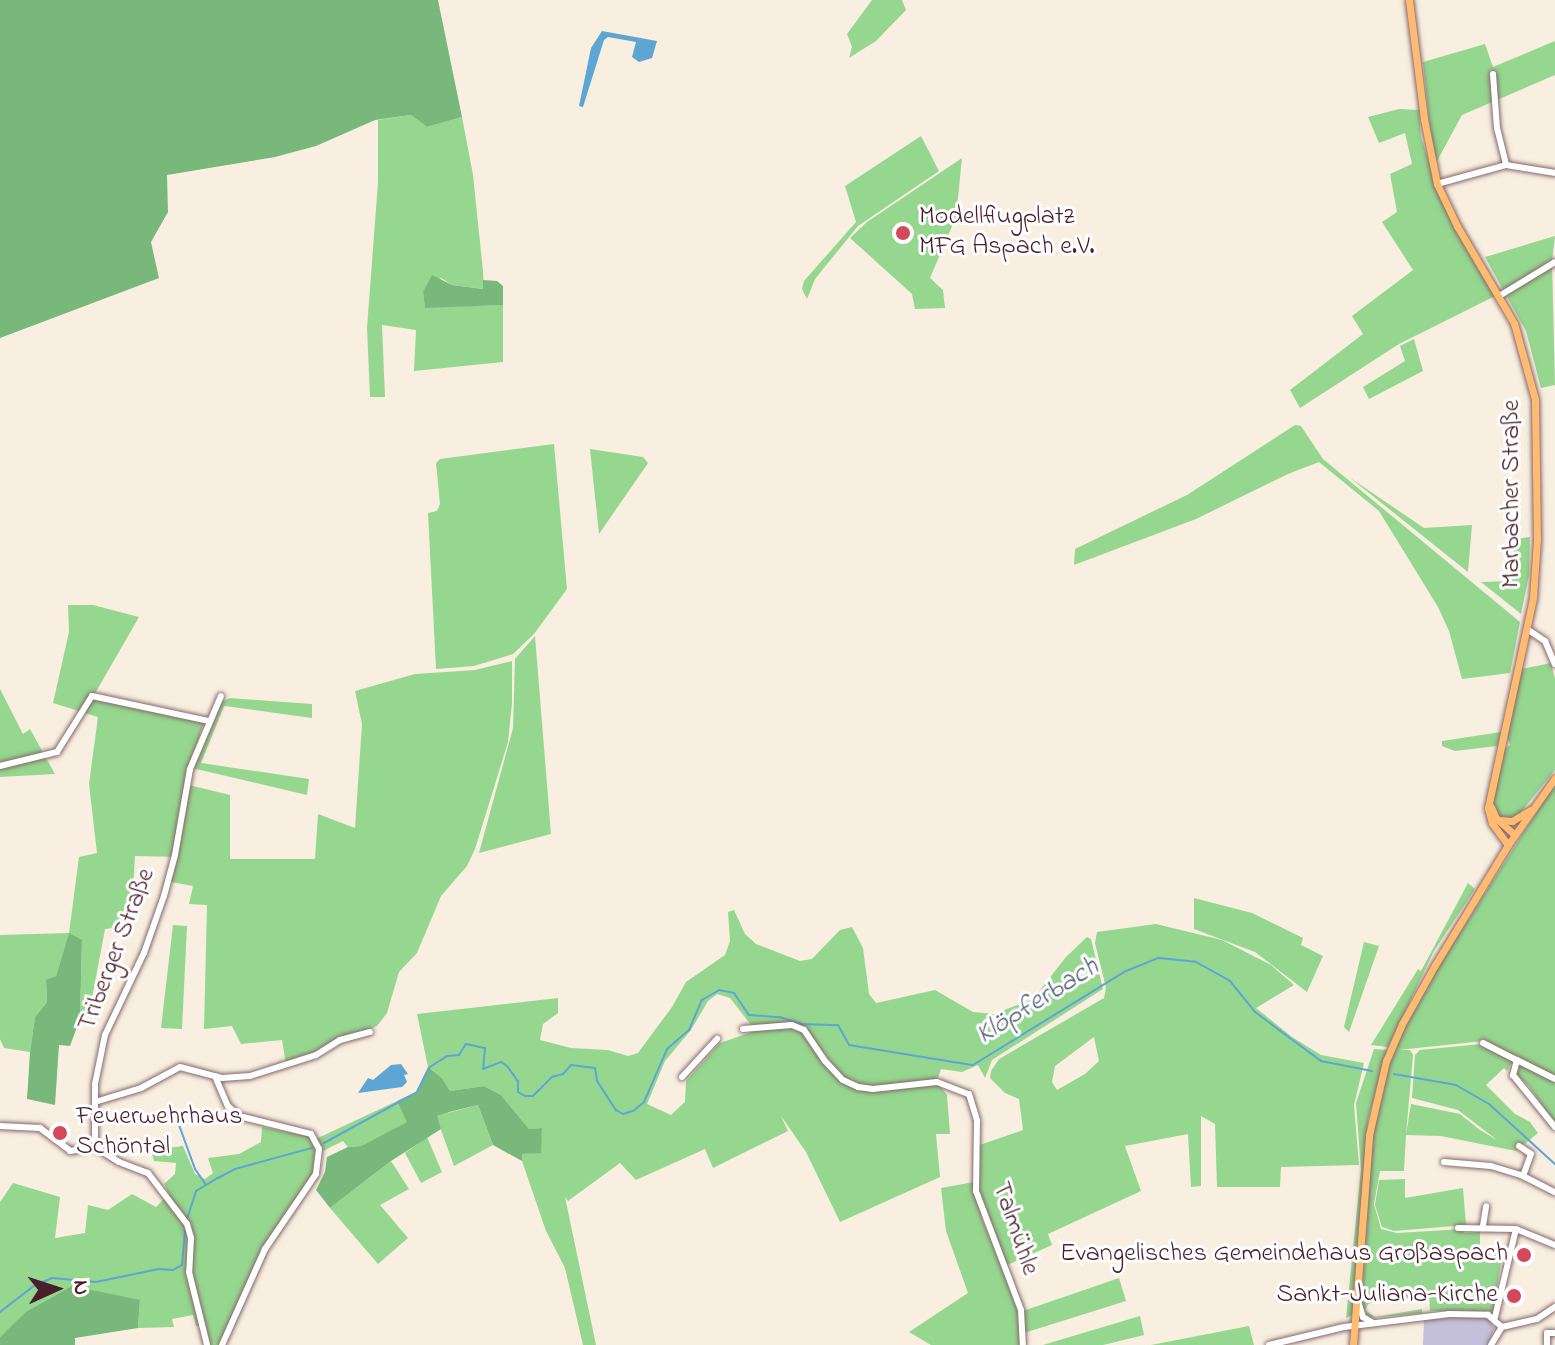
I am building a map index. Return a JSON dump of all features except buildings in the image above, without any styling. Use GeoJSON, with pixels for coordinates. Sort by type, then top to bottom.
{"type":"FeatureCollection","features":[{"type":"Feature","properties":{"kind":"main road","name":"Marbacher Straße"},"geometry":{"type":"LineString","coordinates":[[1409,0],[1426,133],[1437,184],[1457,226],[1501,295],[1524,352],[1537,414],[1537,556],[1527,629],[1490,798]]}},
{"type":"Feature","properties":{"kind":"main road"},"geometry":{"type":"LineString","coordinates":[[1353,1345],[1369,1135],[1386,1061],[1416,998],[1508,845],[1555,778]]}},
{"type":"Feature","properties":{"kind":"main road"},"geometry":{"type":"LineString","coordinates":[[1490,798],[1496,818],[1515,835]]}},
{"type":"Feature","properties":{"kind":"main road"},"geometry":{"type":"LineString","coordinates":[[1490,798],[1489,817],[1508,845]]}},
{"type":"Feature","properties":{"kind":"main road"},"geometry":{"type":"LineString","coordinates":[[1496,818],[1512,821],[1532,809]]}},
{"type":"Feature","properties":{"kind":"street"},"geometry":{"type":"LineString","coordinates":[[1493,74],[1497,128],[1506,165]]}},
{"type":"Feature","properties":{"kind":"street"},"geometry":{"type":"LineString","coordinates":[[1437,184],[1506,165],[1555,173]]}},
{"type":"Feature","properties":{"kind":"street"},"geometry":{"type":"LineString","coordinates":[[1501,295],[1555,262]]}},
{"type":"Feature","properties":{"kind":"street"},"geometry":{"type":"LineString","coordinates":[[1527,629],[1545,641],[1555,664]]}},
{"type":"Feature","properties":{"kind":"street"},"geometry":{"type":"LineString","coordinates":[[0,766],[57,752],[92,696],[209,721]]}},
{"type":"Feature","properties":{"kind":"street","name":"Triberger Straße"},"geometry":{"type":"LineString","coordinates":[[95,1147],[97,1065],[105,1035],[144,953],[164,896],[175,855],[190,769],[221,696]]}},
{"type":"Feature","properties":{"kind":"street","name":"Talmühle"},"geometry":{"type":"LineString","coordinates":[[743,1029],[781,1024],[804,1030],[825,1061],[843,1080],[858,1087],[873,1089],[937,1082],[969,1094],[977,1121],[976,1191],[1021,1310],[1023,1345]]}},
{"type":"Feature","properties":{"kind":"street"},"geometry":{"type":"LineString","coordinates":[[95,1102],[141,1088],[180,1067],[215,1076],[250,1076],[316,1055],[340,1040],[370,1032]]}},
{"type":"Feature","properties":{"kind":"street"},"geometry":{"type":"LineString","coordinates":[[682,1077],[717,1039]]}},
{"type":"Feature","properties":{"kind":"street"},"geometry":{"type":"LineString","coordinates":[[1483,1043],[1555,1079]]}},
{"type":"Feature","properties":{"kind":"street"},"geometry":{"type":"LineString","coordinates":[[1517,1060],[1513,1075],[1555,1127]]}},
{"type":"Feature","properties":{"kind":"street"},"geometry":{"type":"LineString","coordinates":[[215,1076],[234,1112],[246,1119],[311,1134],[319,1155],[316,1174],[265,1249],[222,1345]]}},
{"type":"Feature","properties":{"kind":"street"},"geometry":{"type":"LineString","coordinates":[[0,1126],[28,1125],[49,1134],[70,1151],[95,1147],[119,1162],[148,1173],[184,1221],[191,1238],[189,1272],[207,1345]]}},
{"type":"Feature","properties":{"kind":"street"},"geometry":{"type":"LineString","coordinates":[[1519,1146],[1531,1154],[1523,1176]]}},
{"type":"Feature","properties":{"kind":"street"},"geometry":{"type":"LineString","coordinates":[[1444,1162],[1491,1166],[1523,1176],[1555,1192]]}},
{"type":"Feature","properties":{"kind":"street"},"geometry":{"type":"LineString","coordinates":[[1483,1226],[1486,1206]]}},
{"type":"Feature","properties":{"kind":"street"},"geometry":{"type":"LineString","coordinates":[[1458,1228],[1483,1226],[1516,1229],[1555,1245]]}},
{"type":"Feature","properties":{"kind":"street"},"geometry":{"type":"LineString","coordinates":[[1502,1327],[1495,1317],[1516,1229]]}},
{"type":"Feature","properties":{"kind":"street"},"geometry":{"type":"LineString","coordinates":[[1358,1301],[1363,1317],[1376,1323]]}},
{"type":"Feature","properties":{"kind":"street"},"geometry":{"type":"LineString","coordinates":[[1491,1345],[1502,1327],[1537,1319],[1555,1307]]}},
{"type":"Feature","properties":{"kind":"street"},"geometry":{"type":"LineString","coordinates":[[1269,1345],[1376,1323],[1449,1314],[1495,1317]]}},
{"type":"Feature","properties":{"kind":"street"},"geometry":{"type":"LineString","coordinates":[[1547,1345],[1551,1333]]}},
{"type":"Feature","properties":{"kind":"shaded area"},"geometry":{"type":"Polygon","coordinates":[[[1450,1316],[1486,1317],[1494,1329],[1488,1345],[1423,1345],[1424,1320],[1450,1316]]]}},
{"type":"Feature","properties":{"kind":"green space"},"geometry":{"type":"Polygon","coordinates":[[[0,0],[438,0],[462,117],[427,127],[411,115],[375,120],[316,146],[275,157],[167,175],[168,212],[151,242],[159,278],[0,338],[0,0]]]}},
{"type":"Feature","properties":{"kind":"green space"},"geometry":{"type":"Polygon","coordinates":[[[872,0],[902,0],[906,10],[876,41],[849,58],[852,47],[847,34],[872,0]]]}},
{"type":"Feature","properties":{"kind":"green space"},"geometry":{"type":"Polygon","coordinates":[[[1555,41],[1555,75],[1462,115],[1437,161],[1432,148],[1423,62],[1485,44],[1493,67],[1555,41]]]}},
{"type":"Feature","properties":{"kind":"green space"},"geometry":{"type":"Polygon","coordinates":[[[1399,109],[1419,110],[1421,137],[1437,187],[1495,296],[1399,344],[1300,408],[1290,390],[1363,334],[1352,316],[1413,270],[1382,222],[1397,212],[1390,174],[1412,164],[1405,133],[1379,143],[1368,117],[1399,109]]]}},
{"type":"Feature","properties":{"kind":"green space"},"geometry":{"type":"Polygon","coordinates":[[[411,115],[427,127],[462,117],[473,175],[483,271],[484,289],[452,285],[441,278],[423,292],[425,307],[503,305],[503,362],[414,371],[416,330],[382,325],[385,397],[370,397],[367,328],[378,182],[378,120],[411,115]]]}},
{"type":"Feature","properties":{"kind":"green space"},"geometry":{"type":"Polygon","coordinates":[[[921,136],[939,171],[858,226],[815,279],[807,299],[802,289],[804,281],[856,222],[845,186],[921,136]]]}},
{"type":"Feature","properties":{"kind":"green space","name":"Modellflugplatz MFG Aspach e.V."},"geometry":{"type":"Polygon","coordinates":[[[962,158],[956,217],[930,278],[943,290],[945,308],[915,309],[912,294],[850,238],[867,222],[962,158]]]}},
{"type":"Feature","properties":{"kind":"green space"},"geometry":{"type":"Polygon","coordinates":[[[1555,236],[1552,261],[1555,385],[1541,388],[1526,331],[1485,257],[1555,236]]]}},
{"type":"Feature","properties":{"kind":"green space"},"geometry":{"type":"Polygon","coordinates":[[[432,275],[452,285],[483,289],[483,280],[497,281],[503,286],[503,305],[425,308],[423,292],[432,275]]]}},
{"type":"Feature","properties":{"kind":"green space"},"geometry":{"type":"Polygon","coordinates":[[[1414,339],[1423,371],[1369,399],[1363,387],[1405,361],[1400,346],[1414,339]]]}},
{"type":"Feature","properties":{"kind":"green space"},"geometry":{"type":"Polygon","coordinates":[[[1295,425],[1301,426],[1323,459],[1520,622],[1510,673],[1462,679],[1449,631],[1438,607],[1379,511],[1319,462],[1196,519],[1074,565],[1075,549],[1187,495],[1295,425]]]}},
{"type":"Feature","properties":{"kind":"green space"},"geometry":{"type":"Polygon","coordinates":[[[554,444],[567,589],[534,634],[513,654],[474,666],[436,669],[428,513],[437,511],[440,504],[436,463],[440,459],[554,444]]]}},
{"type":"Feature","properties":{"kind":"green space"},"geometry":{"type":"Polygon","coordinates":[[[590,449],[643,457],[648,463],[599,534],[590,449]]]}},
{"type":"Feature","properties":{"kind":"green space"},"geometry":{"type":"Polygon","coordinates":[[[1349,477],[1424,528],[1472,525],[1468,572],[1349,477]]]}},
{"type":"Feature","properties":{"kind":"green space"},"geometry":{"type":"Polygon","coordinates":[[[1530,537],[1529,575],[1521,614],[1481,582],[1511,581],[1515,539],[1530,537]]]}},
{"type":"Feature","properties":{"kind":"green space"},"geometry":{"type":"Polygon","coordinates":[[[68,605],[93,605],[139,617],[93,697],[204,721],[185,784],[230,795],[230,859],[315,859],[318,814],[355,828],[362,724],[355,691],[415,674],[475,670],[512,661],[508,742],[475,849],[467,866],[441,896],[417,953],[399,972],[387,1013],[377,1026],[286,1064],[282,1040],[241,1044],[232,1026],[204,1029],[207,905],[189,904],[193,886],[171,882],[178,857],[135,856],[131,926],[105,929],[92,998],[80,1019],[82,941],[69,934],[56,976],[46,981],[47,1002],[35,1017],[30,1052],[4,1048],[0,1039],[0,935],[69,933],[79,857],[97,853],[89,784],[98,717],[53,703],[69,632],[68,605]]]}},
{"type":"Feature","properties":{"kind":"green space"},"geometry":{"type":"Polygon","coordinates":[[[535,636],[551,834],[479,853],[513,728],[515,659],[535,636]]]}},
{"type":"Feature","properties":{"kind":"green space"},"geometry":{"type":"Polygon","coordinates":[[[1551,663],[1555,679],[1555,770],[1517,817],[1501,819],[1492,807],[1492,796],[1503,750],[1510,745],[1507,735],[1521,669],[1551,663]]]}},
{"type":"Feature","properties":{"kind":"green space"},"geometry":{"type":"Polygon","coordinates":[[[0,689],[23,734],[30,729],[55,774],[0,777],[0,689]]]}},
{"type":"Feature","properties":{"kind":"green space"},"geometry":{"type":"Polygon","coordinates":[[[230,698],[312,704],[312,718],[224,706],[201,763],[309,779],[307,795],[192,768],[221,702],[230,698]]]}},
{"type":"Feature","properties":{"kind":"green space"},"geometry":{"type":"Polygon","coordinates":[[[1501,732],[1497,746],[1455,751],[1442,746],[1442,741],[1501,732]]]}},
{"type":"Feature","properties":{"kind":"green space"},"geometry":{"type":"Polygon","coordinates":[[[1555,783],[1555,1077],[1484,1041],[1398,1050],[1410,1050],[1413,1055],[1404,1171],[1380,1171],[1374,1204],[1381,1229],[1397,1233],[1464,1229],[1464,1233],[1480,1232],[1480,1251],[1503,1250],[1493,1311],[1430,1311],[1429,1296],[1378,1301],[1368,1304],[1365,1310],[1375,1317],[1422,1309],[1422,1313],[1369,1318],[1362,1305],[1362,1295],[1372,1142],[1382,1084],[1391,1055],[1418,999],[1555,783]]]}},
{"type":"Feature","properties":{"kind":"green space"},"geometry":{"type":"Polygon","coordinates":[[[1468,883],[1475,889],[1434,951],[1388,1047],[1371,1045],[1418,969],[1421,971],[1468,883]]]}},
{"type":"Feature","properties":{"kind":"green space"},"geometry":{"type":"Polygon","coordinates":[[[1194,898],[1252,913],[1303,938],[1301,945],[1323,956],[1307,992],[1255,952],[1194,929],[1194,898]]]}},
{"type":"Feature","properties":{"kind":"green space"},"geometry":{"type":"Polygon","coordinates":[[[734,910],[745,934],[756,944],[800,961],[812,959],[840,930],[852,927],[863,948],[869,994],[876,1003],[935,990],[973,1012],[994,1014],[1033,999],[1066,957],[1087,937],[1091,939],[1103,989],[992,1060],[985,1078],[978,1065],[962,1072],[941,1069],[937,1081],[873,1087],[844,1079],[805,1028],[792,1023],[751,1025],[730,998],[717,994],[708,1001],[691,1030],[665,1061],[647,1104],[671,1115],[685,1102],[686,1081],[720,1043],[752,1032],[752,1028],[790,1027],[802,1031],[842,1081],[857,1089],[875,1091],[937,1083],[941,1087],[947,1095],[950,1134],[936,1134],[940,1177],[840,1222],[806,1152],[781,1116],[788,1131],[713,1168],[705,1149],[636,1180],[620,1163],[568,1201],[565,1197],[596,1345],[583,1345],[565,1268],[546,1231],[522,1161],[522,1154],[540,1152],[542,1128],[529,1129],[501,1095],[484,1086],[450,1091],[442,1078],[428,1067],[417,1014],[558,998],[558,1013],[543,1024],[540,1040],[628,1056],[638,1053],[672,1007],[686,982],[725,955],[730,941],[728,912],[734,910]]]}},
{"type":"Feature","properties":{"kind":"green space"},"geometry":{"type":"Polygon","coordinates":[[[1156,924],[1222,940],[1271,965],[1294,985],[1256,1008],[1292,1037],[1321,1055],[1364,1063],[1354,1105],[1359,1165],[1281,1167],[1280,1187],[1217,1187],[1215,1124],[1201,1116],[1201,1186],[1191,1187],[1188,1134],[1125,1146],[1141,1191],[1048,1234],[1052,1245],[1005,1266],[978,1191],[977,1146],[1023,1130],[1019,1099],[1005,1093],[990,1078],[991,1071],[999,1059],[1104,998],[1106,988],[1095,943],[1097,932],[1156,924]],[[1094,1037],[1055,1066],[1052,1082],[1057,1090],[1085,1074],[1099,1061],[1094,1037]]]}},
{"type":"Feature","properties":{"kind":"green space"},"geometry":{"type":"Polygon","coordinates":[[[173,925],[187,926],[182,1029],[161,1028],[173,925]]]}},
{"type":"Feature","properties":{"kind":"green space"},"geometry":{"type":"Polygon","coordinates":[[[69,933],[82,940],[80,1019],[70,1046],[59,1045],[55,1105],[27,1099],[30,1052],[35,1017],[47,1002],[46,980],[56,976],[69,933]]]}},
{"type":"Feature","properties":{"kind":"green space"},"geometry":{"type":"Polygon","coordinates":[[[1364,942],[1379,946],[1349,1032],[1344,1027],[1364,942]]]}},
{"type":"Feature","properties":{"kind":"green space"},"geometry":{"type":"Polygon","coordinates":[[[1481,1044],[1513,1060],[1507,1071],[1504,1068],[1486,1085],[1515,1114],[1530,1122],[1538,1133],[1516,1151],[1441,1136],[1406,1135],[1411,1104],[1460,1114],[1497,1140],[1458,1110],[1412,1098],[1415,1055],[1420,1050],[1481,1044]]]}},
{"type":"Feature","properties":{"kind":"green space"},"geometry":{"type":"Polygon","coordinates":[[[1374,1049],[1387,1050],[1368,1119],[1353,1315],[1346,1318],[1361,1170],[1356,1103],[1374,1049]]]}},
{"type":"Feature","properties":{"kind":"green space"},"geometry":{"type":"Polygon","coordinates":[[[1521,1064],[1555,1081],[1555,1124],[1529,1086],[1516,1074],[1521,1064]]]}},
{"type":"Feature","properties":{"kind":"green space"},"geometry":{"type":"Polygon","coordinates":[[[428,1067],[442,1078],[450,1091],[484,1086],[501,1095],[529,1129],[542,1128],[541,1153],[522,1154],[522,1161],[493,1145],[478,1105],[453,1111],[437,1116],[441,1129],[391,1161],[330,1208],[316,1190],[325,1172],[327,1157],[348,1147],[361,1146],[407,1122],[397,1101],[416,1092],[428,1067]]]}},
{"type":"Feature","properties":{"kind":"green space"},"geometry":{"type":"Polygon","coordinates":[[[397,1101],[408,1122],[361,1146],[348,1147],[343,1141],[317,1154],[314,1173],[263,1248],[219,1345],[209,1345],[205,1326],[196,1326],[193,1315],[172,1319],[174,1327],[138,1328],[140,1300],[9,1329],[0,1337],[0,1202],[13,1183],[60,1197],[55,1238],[85,1233],[88,1205],[108,1210],[132,1194],[156,1207],[169,1194],[164,1184],[175,1174],[176,1163],[154,1161],[151,1150],[183,1146],[195,1174],[205,1179],[213,1173],[208,1158],[239,1154],[261,1142],[262,1127],[318,1138],[397,1101]]]}},
{"type":"Feature","properties":{"kind":"green space"},"geometry":{"type":"Polygon","coordinates":[[[478,1105],[493,1145],[454,1166],[436,1116],[478,1105]]]}},
{"type":"Feature","properties":{"kind":"green space"},"geometry":{"type":"Polygon","coordinates":[[[427,1137],[442,1172],[421,1183],[405,1153],[427,1137]]]}},
{"type":"Feature","properties":{"kind":"green space"},"geometry":{"type":"Polygon","coordinates":[[[391,1161],[409,1189],[380,1205],[408,1238],[378,1264],[330,1208],[391,1161]]]}},
{"type":"Feature","properties":{"kind":"green space"},"geometry":{"type":"Polygon","coordinates":[[[1405,1179],[1405,1198],[1463,1188],[1466,1225],[1394,1231],[1382,1227],[1375,1205],[1379,1180],[1405,1179]]]}},
{"type":"Feature","properties":{"kind":"green space"},"geometry":{"type":"Polygon","coordinates":[[[974,1182],[982,1219],[1019,1309],[1021,1345],[931,1345],[909,1332],[968,1293],[946,1231],[941,1188],[974,1182]]]}},
{"type":"Feature","properties":{"kind":"green space"},"geometry":{"type":"Polygon","coordinates":[[[1119,1278],[1126,1301],[1024,1333],[1023,1311],[1119,1278]]]}},
{"type":"Feature","properties":{"kind":"green space"},"geometry":{"type":"Polygon","coordinates":[[[72,1286],[140,1300],[138,1328],[75,1338],[75,1345],[0,1345],[0,1337],[26,1312],[72,1286]]]}},
{"type":"Feature","properties":{"kind":"green space"},"geometry":{"type":"Polygon","coordinates":[[[1140,1316],[1144,1335],[1103,1345],[1043,1345],[1140,1316]]]}},
{"type":"Feature","properties":{"kind":"green space"},"geometry":{"type":"Polygon","coordinates":[[[1249,1326],[1254,1345],[1151,1345],[1249,1326]]]}},
{"type":"Feature","properties":{"kind":"water"},"geometry":{"type":"Polygon","coordinates":[[[602,31],[657,41],[652,58],[639,62],[632,57],[636,42],[608,37],[604,40],[583,107],[579,106],[591,48],[602,31]]]}},
{"type":"Feature","properties":{"kind":"water"},"geometry":{"type":"Polygon","coordinates":[[[401,1064],[408,1074],[404,1075],[407,1082],[402,1087],[358,1093],[368,1078],[373,1080],[391,1065],[401,1064]]]}},
{"type":"Feature","properties":{"kind":"waterway","name":"Klöpferbach"},"geometry":{"type":"LineString","coordinates":[[324,1143],[417,1092],[430,1067],[447,1056],[459,1055],[466,1044],[485,1048],[483,1069],[501,1062],[507,1066],[518,1081],[518,1092],[525,1096],[533,1096],[552,1077],[563,1074],[571,1065],[595,1068],[597,1081],[616,1110],[623,1114],[644,1102],[667,1049],[689,1030],[702,1000],[719,990],[734,993],[749,1015],[780,1017],[801,1024],[838,1025],[849,1045],[973,1065],[1126,971],[1159,958],[1196,962],[1230,981],[1255,1012],[1321,1061],[1372,1071]]}},
{"type":"Feature","properties":{"kind":"waterway","name":"Klöpferbach"},"geometry":{"type":"LineString","coordinates":[[1394,1074],[1456,1085],[1489,1104],[1555,1164]]}},
{"type":"Feature","properties":{"kind":"waterway"},"geometry":{"type":"LineString","coordinates":[[173,1110],[178,1122]]}},
{"type":"Feature","properties":{"kind":"waterway"},"geometry":{"type":"LineString","coordinates":[[179,1125],[195,1169],[206,1185]]}},
{"type":"Feature","properties":{"kind":"waterway","name":"Klöpferbach"},"geometry":{"type":"LineString","coordinates":[[187,1219],[196,1191],[218,1178],[235,1169],[312,1148]]}},
{"type":"Feature","properties":{"kind":"waterway","name":"Klöpferbach"},"geometry":{"type":"LineString","coordinates":[[0,1312],[35,1285],[52,1278],[96,1282],[159,1269],[173,1270],[182,1265],[185,1229]]}},
{"type":"Feature","properties":{"kind":"place","name":"Modellflugplatz MFG Aspach e.V."},"geometry":{"type":"Point","coordinates":[903,233]}},
{"type":"Feature","properties":{"kind":"place","name":"Feuerwehrhaus Schöntal"},"geometry":{"type":"Point","coordinates":[60,1133]}},
{"type":"Feature","properties":{"kind":"place","name":"Evangelisches Gemeindehaus Großaspach"},"geometry":{"type":"Point","coordinates":[1524,1255]}},
{"type":"Feature","properties":{"kind":"place","name":"Sankt-Juliana-Kirche"},"geometry":{"type":"Point","coordinates":[1514,1296]}}]}
